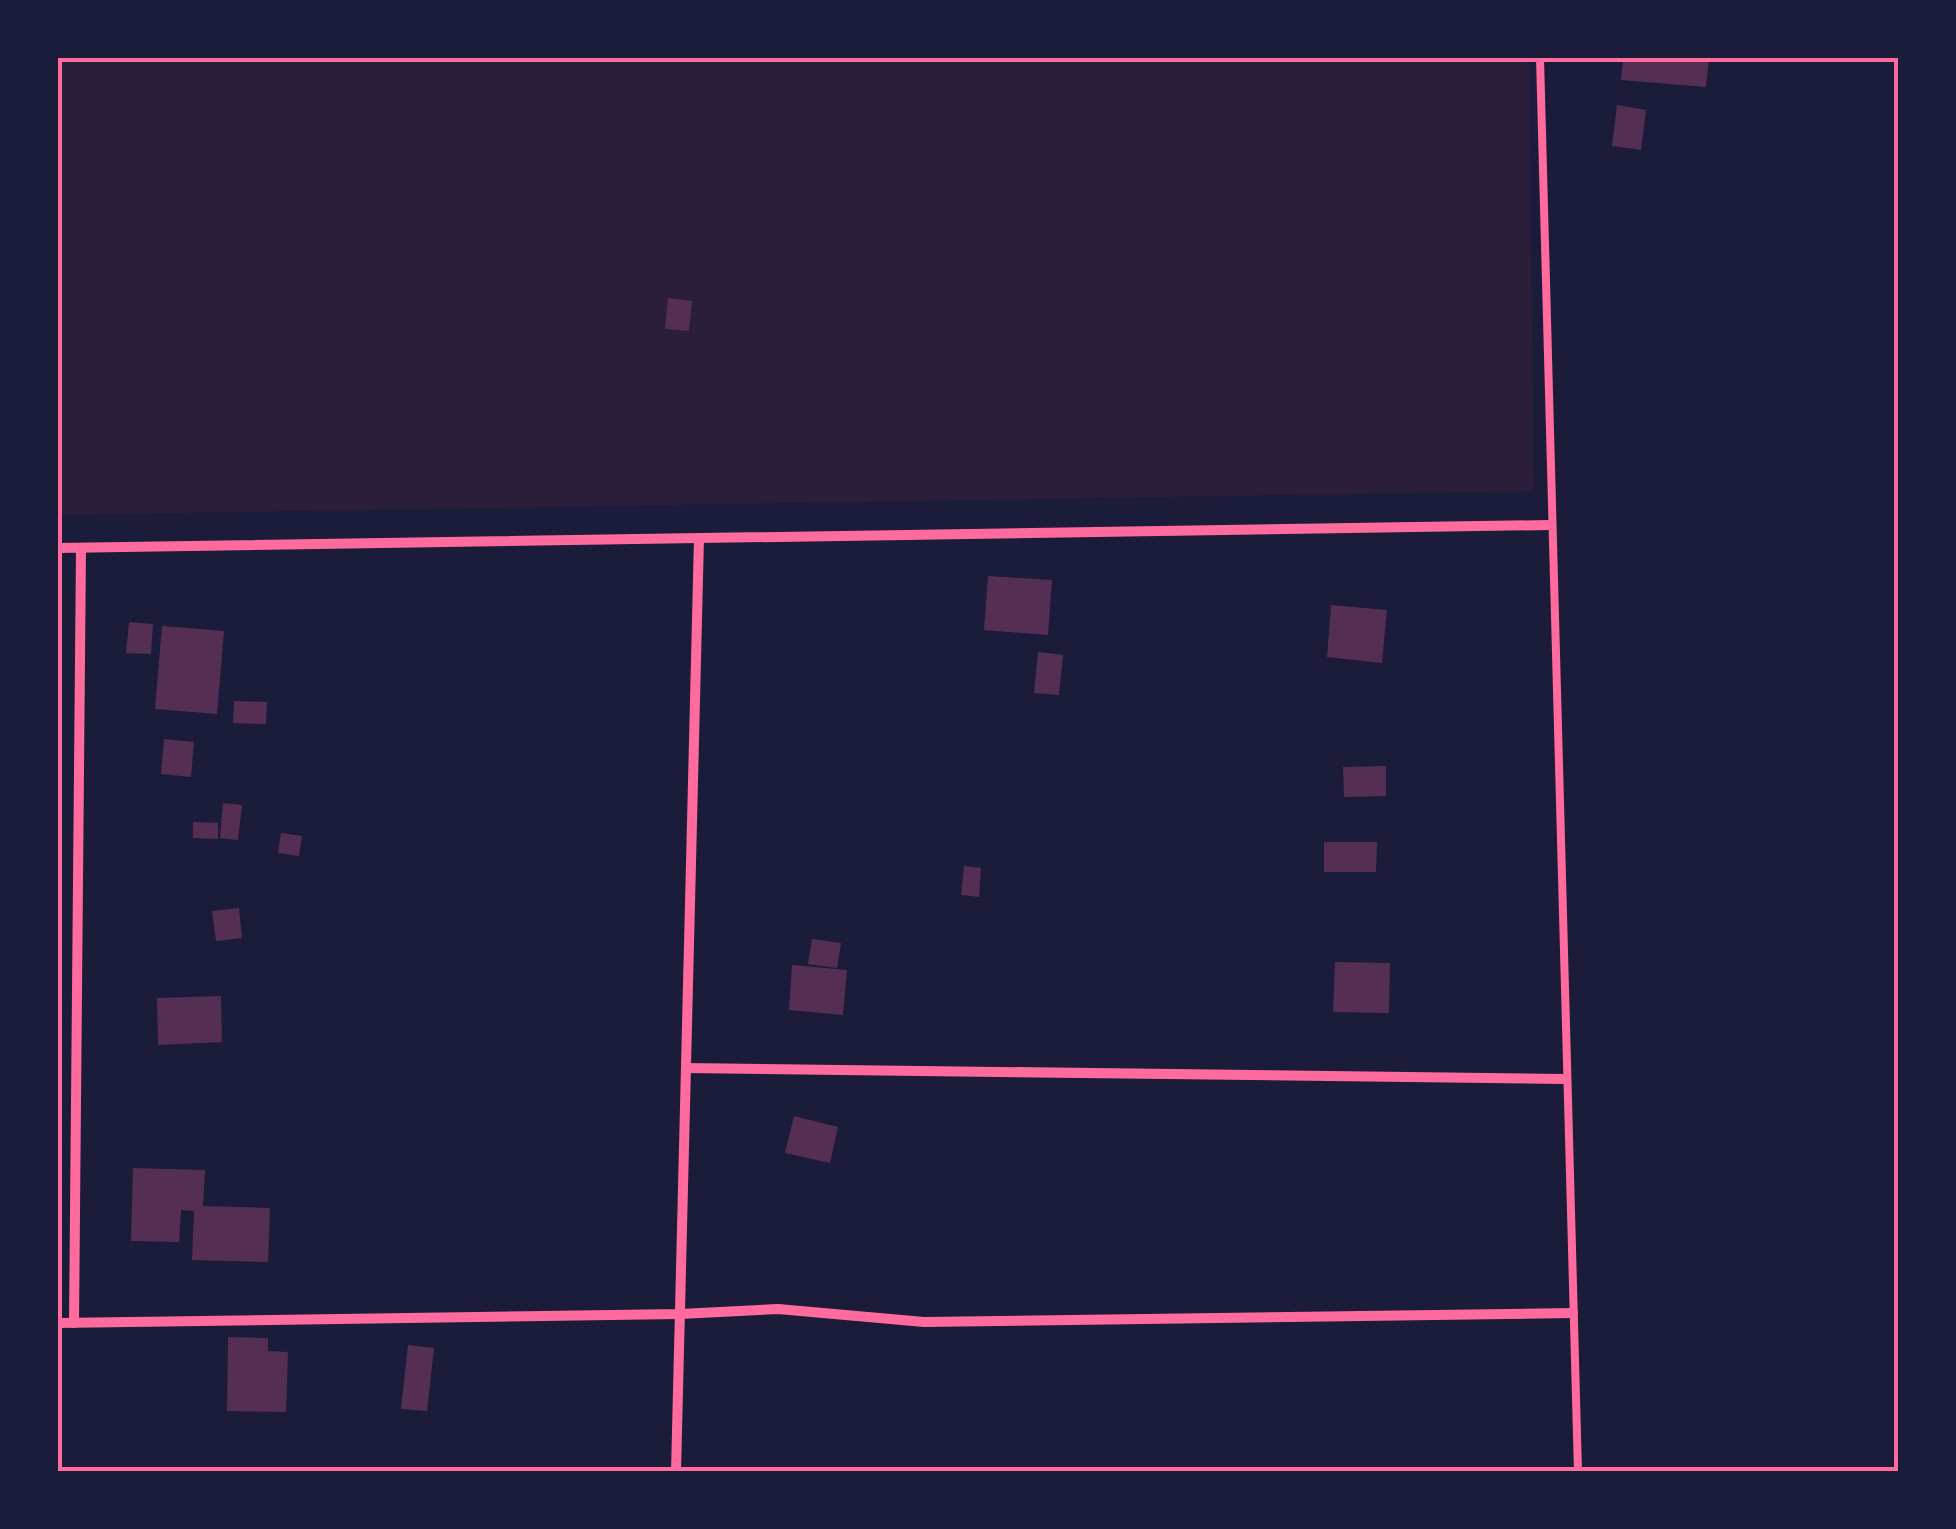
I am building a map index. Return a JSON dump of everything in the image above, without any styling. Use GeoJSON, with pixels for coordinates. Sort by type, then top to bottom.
{"type":"FeatureCollection","features":[{"type":"Feature","properties":{"kind":"street"},"geometry":{"type":"LineString","coordinates":[[58,548],[1550,525]]}},
{"type":"Feature","properties":{"kind":"street"},"geometry":{"type":"LineString","coordinates":[[676,1472],[699,538]]}},
{"type":"Feature","properties":{"kind":"street"},"geometry":{"type":"LineString","coordinates":[[74,1323],[81,548]]}},
{"type":"Feature","properties":{"kind":"street"},"geometry":{"type":"LineString","coordinates":[[686,1068],[1566,1079]]}},
{"type":"Feature","properties":{"kind":"street"},"geometry":{"type":"LineString","coordinates":[[58,1323],[680,1314],[778,1308],[924,1322],[1573,1313]]}},
{"type":"Feature","properties":{"kind":"lane"},"geometry":{"type":"LineString","coordinates":[[1540,58],[1578,1472]]}},
{"type":"Feature","properties":{"kind":"shaded area"},"geometry":{"type":"Polygon","coordinates":[[[58,58],[1529,58],[1534,491],[58,515],[58,58]]]}},
{"type":"Feature","properties":{"kind":"building"},"geometry":{"type":"Polygon","coordinates":[[[1623,58],[1709,58],[1706,87],[1621,80],[1623,58]]]}},
{"type":"Feature","properties":{"kind":"building"},"geometry":{"type":"Polygon","coordinates":[[[1617,105],[1646,110],[1641,150],[1612,146],[1617,105]]]}},
{"type":"Feature","properties":{"kind":"building"},"geometry":{"type":"Polygon","coordinates":[[[668,298],[692,301],[689,331],[665,329],[668,298]]]}},
{"type":"Feature","properties":{"kind":"building"},"geometry":{"type":"Polygon","coordinates":[[[988,576],[1052,580],[1048,635],[984,630],[988,576]]]}},
{"type":"Feature","properties":{"kind":"building"},"geometry":{"type":"Polygon","coordinates":[[[1331,605],[1387,610],[1382,663],[1327,657],[1331,605]]]}},
{"type":"Feature","properties":{"kind":"building"},"geometry":{"type":"Polygon","coordinates":[[[129,622],[153,624],[151,654],[126,653],[129,622]]]}},
{"type":"Feature","properties":{"kind":"building"},"geometry":{"type":"Polygon","coordinates":[[[162,626],[224,631],[217,714],[155,709],[162,626]]]}},
{"type":"Feature","properties":{"kind":"building"},"geometry":{"type":"Polygon","coordinates":[[[1038,652],[1063,655],[1059,695],[1034,693],[1038,652]]]}},
{"type":"Feature","properties":{"kind":"building"},"geometry":{"type":"Polygon","coordinates":[[[234,701],[267,702],[266,724],[233,723],[234,701]]]}},
{"type":"Feature","properties":{"kind":"building"},"geometry":{"type":"Polygon","coordinates":[[[164,739],[194,742],[191,777],[161,774],[164,739]]]}},
{"type":"Feature","properties":{"kind":"building"},"geometry":{"type":"Polygon","coordinates":[[[1386,766],[1386,796],[1344,797],[1343,767],[1386,766]]]}},
{"type":"Feature","properties":{"kind":"building"},"geometry":{"type":"Polygon","coordinates":[[[223,803],[242,805],[238,840],[220,838],[223,803]]]}},
{"type":"Feature","properties":{"kind":"building"},"geometry":{"type":"Polygon","coordinates":[[[193,822],[218,823],[218,839],[193,838],[193,822]]]}},
{"type":"Feature","properties":{"kind":"building"},"geometry":{"type":"Polygon","coordinates":[[[281,833],[302,836],[299,856],[278,853],[281,833]]]}},
{"type":"Feature","properties":{"kind":"building"},"geometry":{"type":"Polygon","coordinates":[[[1324,842],[1377,842],[1376,872],[1324,872],[1324,842]]]}},
{"type":"Feature","properties":{"kind":"building"},"geometry":{"type":"Polygon","coordinates":[[[964,866],[981,868],[979,897],[961,895],[964,866]]]}},
{"type":"Feature","properties":{"kind":"building"},"geometry":{"type":"Polygon","coordinates":[[[239,908],[242,938],[216,941],[212,911],[239,908]]]}},
{"type":"Feature","properties":{"kind":"building"},"geometry":{"type":"Polygon","coordinates":[[[812,939],[841,943],[837,968],[808,964],[812,939]]]}},
{"type":"Feature","properties":{"kind":"building"},"geometry":{"type":"Polygon","coordinates":[[[1335,962],[1390,963],[1389,1013],[1333,1012],[1335,962]]]}},
{"type":"Feature","properties":{"kind":"building"},"geometry":{"type":"Polygon","coordinates":[[[792,965],[847,970],[843,1015],[789,1010],[792,965]]]}},
{"type":"Feature","properties":{"kind":"building"},"geometry":{"type":"Polygon","coordinates":[[[221,996],[222,1042],[158,1045],[157,998],[221,996]]]}},
{"type":"Feature","properties":{"kind":"building"},"geometry":{"type":"Polygon","coordinates":[[[794,1116],[838,1127],[830,1163],[785,1153],[794,1116]]]}},
{"type":"Feature","properties":{"kind":"building"},"geometry":{"type":"Polygon","coordinates":[[[133,1168],[205,1170],[203,1206],[270,1208],[268,1262],[192,1260],[194,1211],[181,1210],[179,1242],[131,1241],[133,1168]]]}},
{"type":"Feature","properties":{"kind":"building"},"geometry":{"type":"Polygon","coordinates":[[[228,1337],[268,1338],[268,1351],[288,1352],[286,1412],[227,1411],[228,1337]]]}},
{"type":"Feature","properties":{"kind":"building"},"geometry":{"type":"Polygon","coordinates":[[[408,1345],[434,1348],[427,1411],[401,1409],[408,1345]]]}}]}
